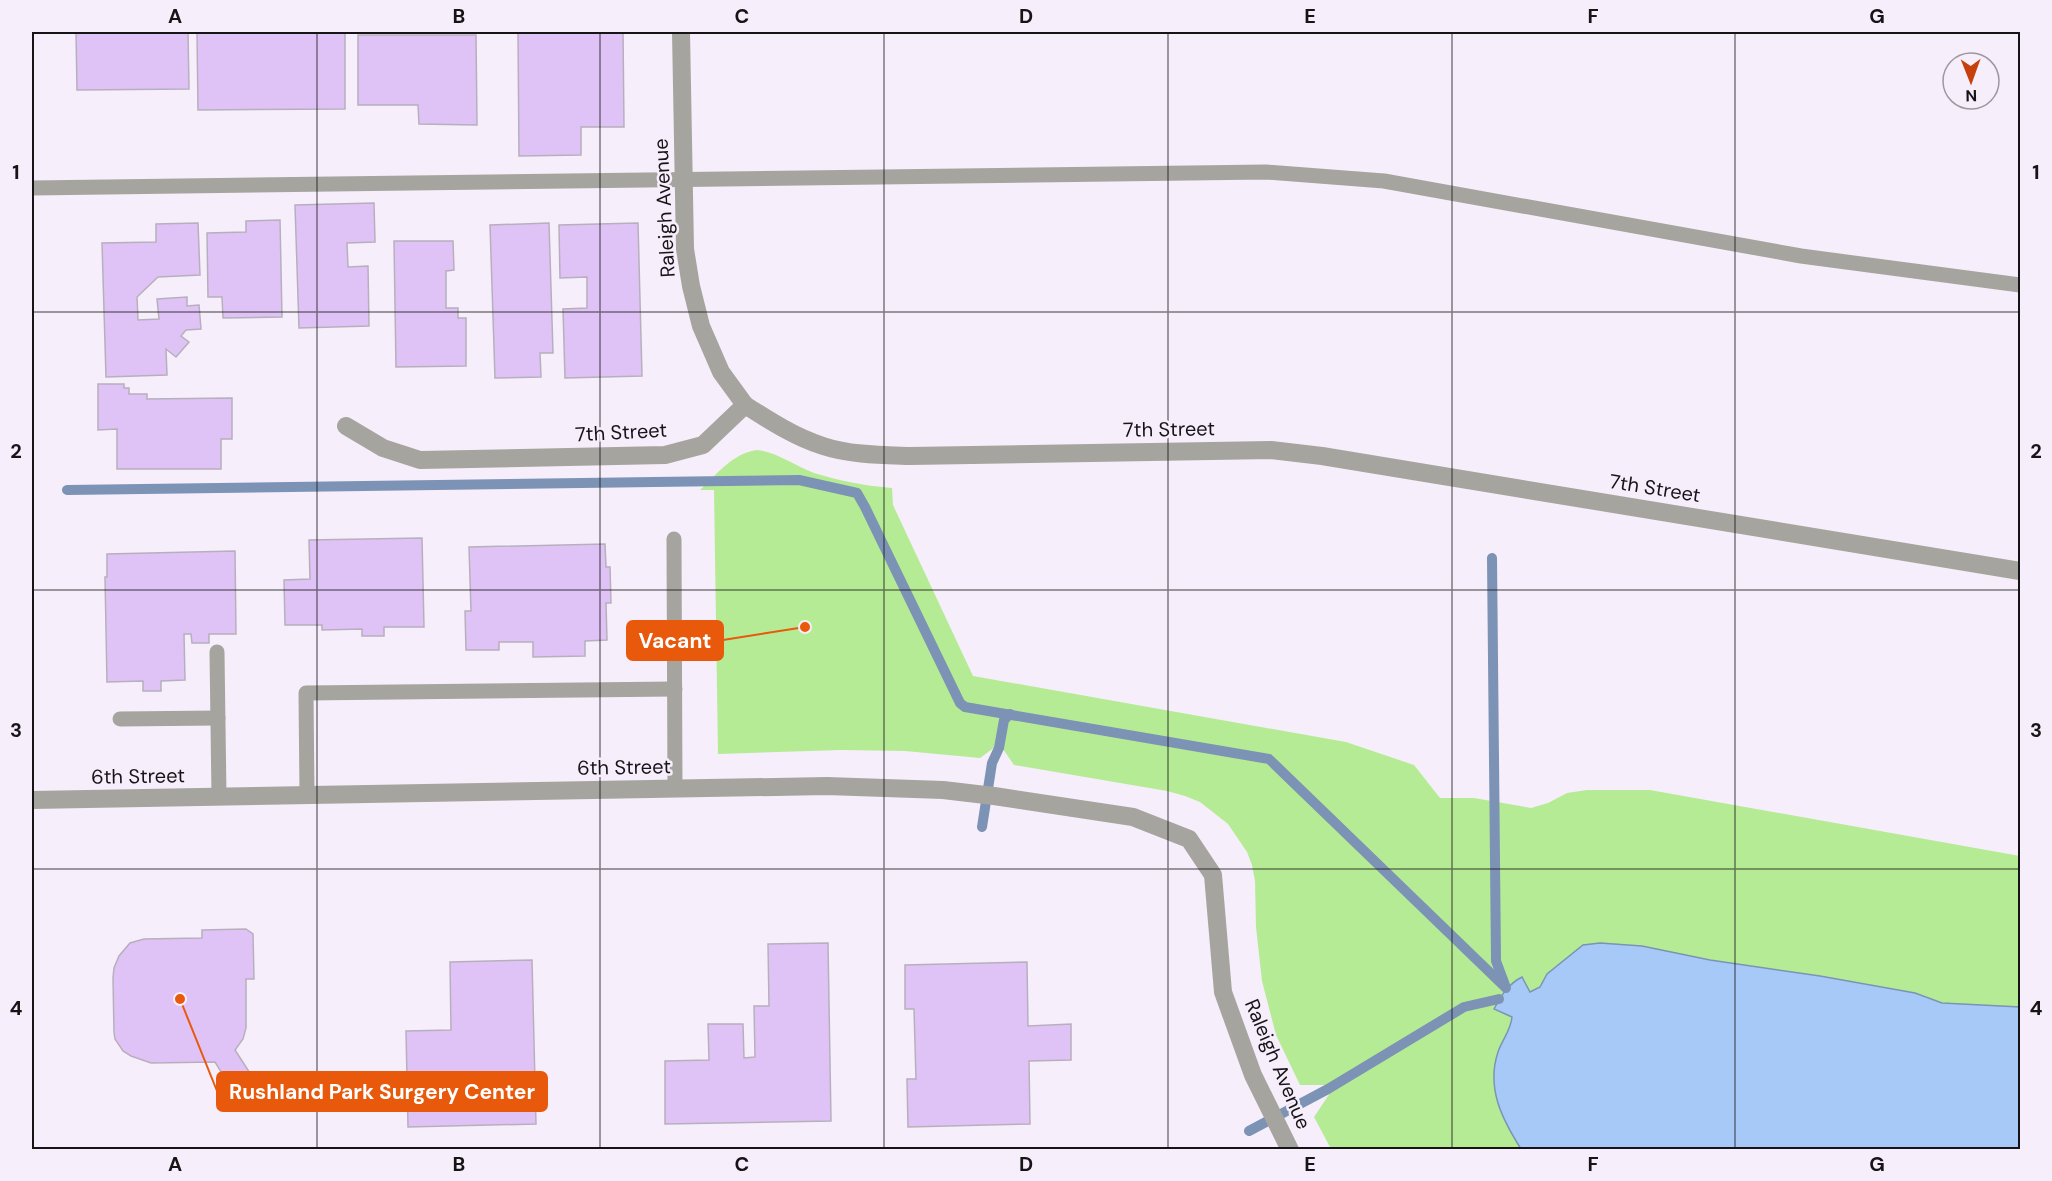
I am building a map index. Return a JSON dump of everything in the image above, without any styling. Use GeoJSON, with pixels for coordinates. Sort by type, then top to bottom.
{"type":"FeatureCollection","features":[{"type":"Feature","properties":{"kind":"street","name":"Raleigh Avenue"},"geometry":{"type":"LineString","coordinates":[[681,32],[685,249],[691,286],[701,326],[721,372],[745,405]]}},
{"type":"Feature","properties":{"kind":"street","name":"7th Street"},"geometry":{"type":"LineString","coordinates":[[346,426],[383,448],[420,460],[665,455],[703,445],[745,405],[783,429],[823,446],[864,454],[910,456],[1271,450],[1322,456],[2020,571]]}},
{"type":"Feature","properties":{"kind":"street","name":"6th Street"},"geometry":{"type":"LineString","coordinates":[[32,800],[675,789],[877,787],[943,790],[1133,817],[1189,839],[1201,857]]}},
{"type":"Feature","properties":{"kind":"street","name":"Raleigh Avenue"},"geometry":{"type":"LineString","coordinates":[[1201,857],[1213,874],[1224,992],[1253,1074],[1290,1149]]}},
{"type":"Feature","properties":{"kind":"lane"},"geometry":{"type":"LineString","coordinates":[[32,188],[1266,172],[1384,181],[1801,255],[2020,285]]}},
{"type":"Feature","properties":{"kind":"lane"},"geometry":{"type":"LineString","coordinates":[[674,539],[675,789]]}},
{"type":"Feature","properties":{"kind":"lane"},"geometry":{"type":"LineString","coordinates":[[217,652],[219,797]]}},
{"type":"Feature","properties":{"kind":"lane"},"geometry":{"type":"LineString","coordinates":[[307,795],[306,693],[675,688]]}},
{"type":"Feature","properties":{"kind":"lane"},"geometry":{"type":"LineString","coordinates":[[120,719],[218,718]]}},
{"type":"Feature","properties":{"kind":"green space"},"geometry":{"type":"Polygon","coordinates":[[[757,450],[772,453],[824,476],[892,488],[893,505],[973,676],[1346,742],[1414,765],[1440,798],[1474,798],[1531,808],[1548,803],[1567,793],[1587,790],[1650,790],[2020,856],[2020,1149],[1331,1149],[1314,1117],[1330,1093],[1326,1085],[1300,1085],[1276,1035],[1262,981],[1252,865],[1247,852],[1228,824],[1200,802],[1167,791],[1014,765],[1003,749],[995,747],[980,758],[905,751],[841,750],[718,754],[714,490],[700,490],[740,455],[757,450]]]}},
{"type":"Feature","properties":{"kind":"water"},"geometry":{"type":"Polygon","coordinates":[[[1600,943],[1642,946],[1710,960],[1820,976],[1915,993],[1942,1003],[2020,1007],[2020,1149],[1521,1149],[1502,1115],[1494,1078],[1498,1052],[1512,1017],[1494,1009],[1505,991],[1517,980],[1522,977],[1530,992],[1540,987],[1547,974],[1583,945],[1600,943]]]}},
{"type":"Feature","properties":{"kind":"building"},"geometry":{"type":"Polygon","coordinates":[[[76,32],[188,32],[189,89],[77,90],[76,32]]]}},
{"type":"Feature","properties":{"kind":"building"},"geometry":{"type":"Polygon","coordinates":[[[197,32],[345,32],[345,109],[198,110],[197,32]]]}},
{"type":"Feature","properties":{"kind":"building"},"geometry":{"type":"Polygon","coordinates":[[[518,32],[623,32],[624,127],[581,127],[581,155],[519,156],[518,32]]]}},
{"type":"Feature","properties":{"kind":"building"},"geometry":{"type":"Polygon","coordinates":[[[358,35],[476,35],[477,125],[419,124],[418,105],[358,105],[358,35]]]}},
{"type":"Feature","properties":{"kind":"building"},"geometry":{"type":"Polygon","coordinates":[[[374,203],[375,242],[347,243],[348,267],[368,266],[369,326],[299,328],[295,205],[374,203]]]}},
{"type":"Feature","properties":{"kind":"building"},"geometry":{"type":"Polygon","coordinates":[[[280,220],[282,317],[223,318],[222,297],[208,297],[207,233],[246,232],[246,221],[280,220]]]}},
{"type":"Feature","properties":{"kind":"building"},"geometry":{"type":"Polygon","coordinates":[[[198,223],[200,275],[158,277],[137,297],[138,320],[159,319],[157,299],[187,297],[187,306],[199,305],[201,329],[186,330],[181,336],[189,342],[176,357],[166,349],[167,375],[106,377],[102,243],[156,242],[156,224],[198,223]]]}},
{"type":"Feature","properties":{"kind":"building"},"geometry":{"type":"Polygon","coordinates":[[[549,223],[553,353],[540,353],[541,377],[495,378],[490,225],[549,223]]]}},
{"type":"Feature","properties":{"kind":"building"},"geometry":{"type":"Polygon","coordinates":[[[638,223],[642,376],[565,378],[563,309],[587,308],[587,277],[560,278],[559,225],[638,223]]]}},
{"type":"Feature","properties":{"kind":"building"},"geometry":{"type":"Polygon","coordinates":[[[394,241],[453,241],[454,270],[446,271],[446,308],[458,308],[458,318],[466,318],[466,366],[396,367],[394,241]]]}},
{"type":"Feature","properties":{"kind":"building"},"geometry":{"type":"Polygon","coordinates":[[[98,384],[124,384],[124,388],[129,388],[129,394],[147,394],[147,399],[232,398],[232,439],[221,439],[221,469],[117,469],[117,429],[98,430],[98,384]]]}},
{"type":"Feature","properties":{"kind":"building"},"geometry":{"type":"Polygon","coordinates":[[[422,538],[424,627],[384,627],[384,636],[362,636],[362,629],[322,630],[322,625],[285,625],[284,580],[310,579],[309,540],[422,538]]]}},
{"type":"Feature","properties":{"kind":"building"},"geometry":{"type":"Polygon","coordinates":[[[605,544],[606,567],[610,567],[611,603],[606,603],[607,640],[585,641],[585,656],[533,657],[533,642],[499,642],[499,650],[466,650],[465,611],[471,611],[469,547],[605,544]]]}},
{"type":"Feature","properties":{"kind":"building"},"geometry":{"type":"Polygon","coordinates":[[[235,551],[236,634],[209,634],[209,643],[192,643],[191,634],[184,634],[185,680],[161,681],[161,691],[143,691],[143,681],[107,682],[105,577],[107,577],[107,554],[235,551]]]}},
{"type":"Feature","properties":{"kind":"building"},"geometry":{"type":"Polygon","coordinates":[[[246,929],[253,934],[254,979],[246,979],[246,1028],[243,1039],[235,1050],[255,1081],[252,1094],[243,1097],[234,1093],[215,1062],[151,1063],[123,1051],[115,1039],[114,1032],[113,978],[119,956],[130,943],[144,939],[202,938],[202,930],[246,929]]]}},
{"type":"Feature","properties":{"kind":"building"},"geometry":{"type":"Polygon","coordinates":[[[828,943],[831,1121],[665,1124],[665,1061],[709,1060],[708,1024],[743,1024],[744,1058],[755,1057],[754,1006],[769,1006],[768,944],[828,943]]]}},
{"type":"Feature","properties":{"kind":"building"},"geometry":{"type":"Polygon","coordinates":[[[532,960],[536,1124],[408,1127],[406,1031],[451,1030],[450,962],[532,960]]]}},
{"type":"Feature","properties":{"kind":"building"},"geometry":{"type":"Polygon","coordinates":[[[1027,962],[1028,1026],[1071,1024],[1071,1060],[1029,1061],[1030,1124],[908,1127],[907,1079],[916,1079],[914,1009],[905,1009],[905,965],[1027,962]]]}},
{"type":"Feature","properties":{"kind":"waterway"},"geometry":{"type":"LineString","coordinates":[[67,490],[799,480],[857,493],[960,703],[965,707],[1269,759],[1506,988]]}},
{"type":"Feature","properties":{"kind":"waterway"},"geometry":{"type":"LineString","coordinates":[[1492,558],[1496,961],[1505,985]]}},
{"type":"Feature","properties":{"kind":"waterway"},"geometry":{"type":"LineString","coordinates":[[982,827],[992,763],[999,748],[1004,720],[1010,714]]}},
{"type":"Feature","properties":{"kind":"waterway"},"geometry":{"type":"LineString","coordinates":[[1249,1131],[1328,1089],[1464,1007],[1499,999]]}},
{"type":"Feature","properties":{"kind":"place","name":"Vacant"},"geometry":{"type":"Point","coordinates":[805,627]}},
{"type":"Feature","properties":{"kind":"place","name":"Rushland Park Surgery Center"},"geometry":{"type":"Point","coordinates":[180,999]}}]}
